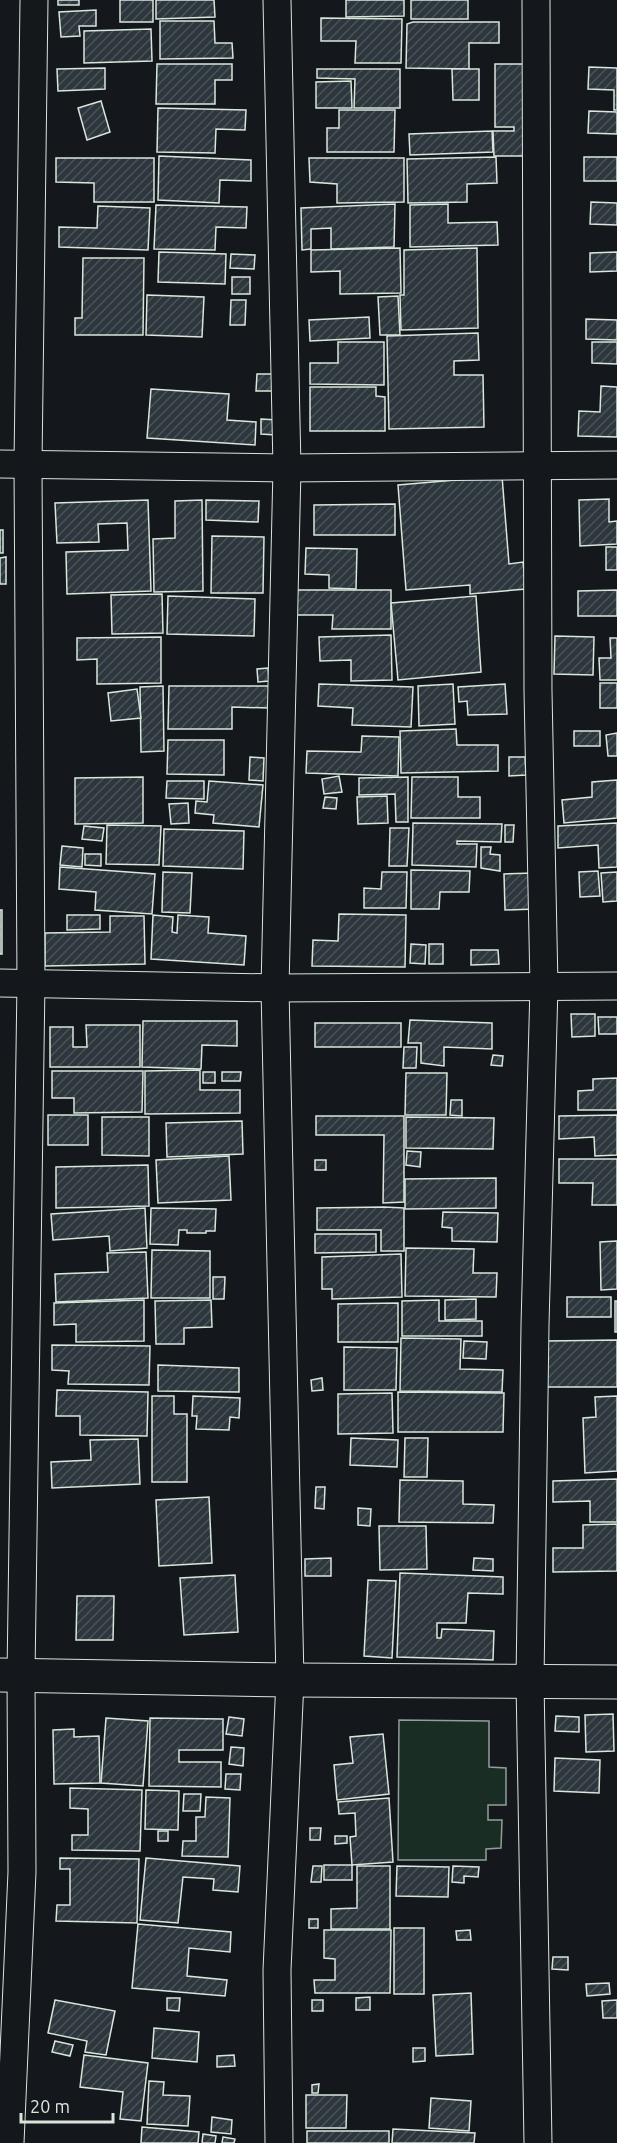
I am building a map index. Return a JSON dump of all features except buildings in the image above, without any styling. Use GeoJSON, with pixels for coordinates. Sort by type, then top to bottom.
{"type":"FeatureCollection","features":[{"type":"Feature","properties":{"kind":"street"},"geometry":{"type":"LineString","coordinates":[[10,2143],[22,1872],[10,1675],[32,982],[28,465],[34,0]]}},
{"type":"Feature","properties":{"kind":"street"},"geometry":{"type":"LineString","coordinates":[[277,0],[287,468],[274,988],[290,1680],[278,1970],[279,2143]]}},
{"type":"Feature","properties":{"kind":"street"},"geometry":{"type":"LineString","coordinates":[[536,0],[538,691],[544,986],[535,1337],[530,1681],[538,2143]]}},
{"type":"Feature","properties":{"kind":"street"},"geometry":{"type":"LineString","coordinates":[[0,464],[287,468],[617,465]]}},
{"type":"Feature","properties":{"kind":"street"},"geometry":{"type":"LineString","coordinates":[[0,983],[274,988],[617,986]]}},
{"type":"Feature","properties":{"kind":"street"},"geometry":{"type":"LineString","coordinates":[[10,1675],[617,1682]]}},
{"type":"Feature","properties":{"kind":"green space"},"geometry":{"type":"Polygon","coordinates":[[[399,1720],[489,1721],[489,1767],[506,1768],[506,1805],[488,1805],[488,1820],[502,1820],[501,1848],[486,1849],[486,1860],[398,1860],[399,1720]]]}}]}
